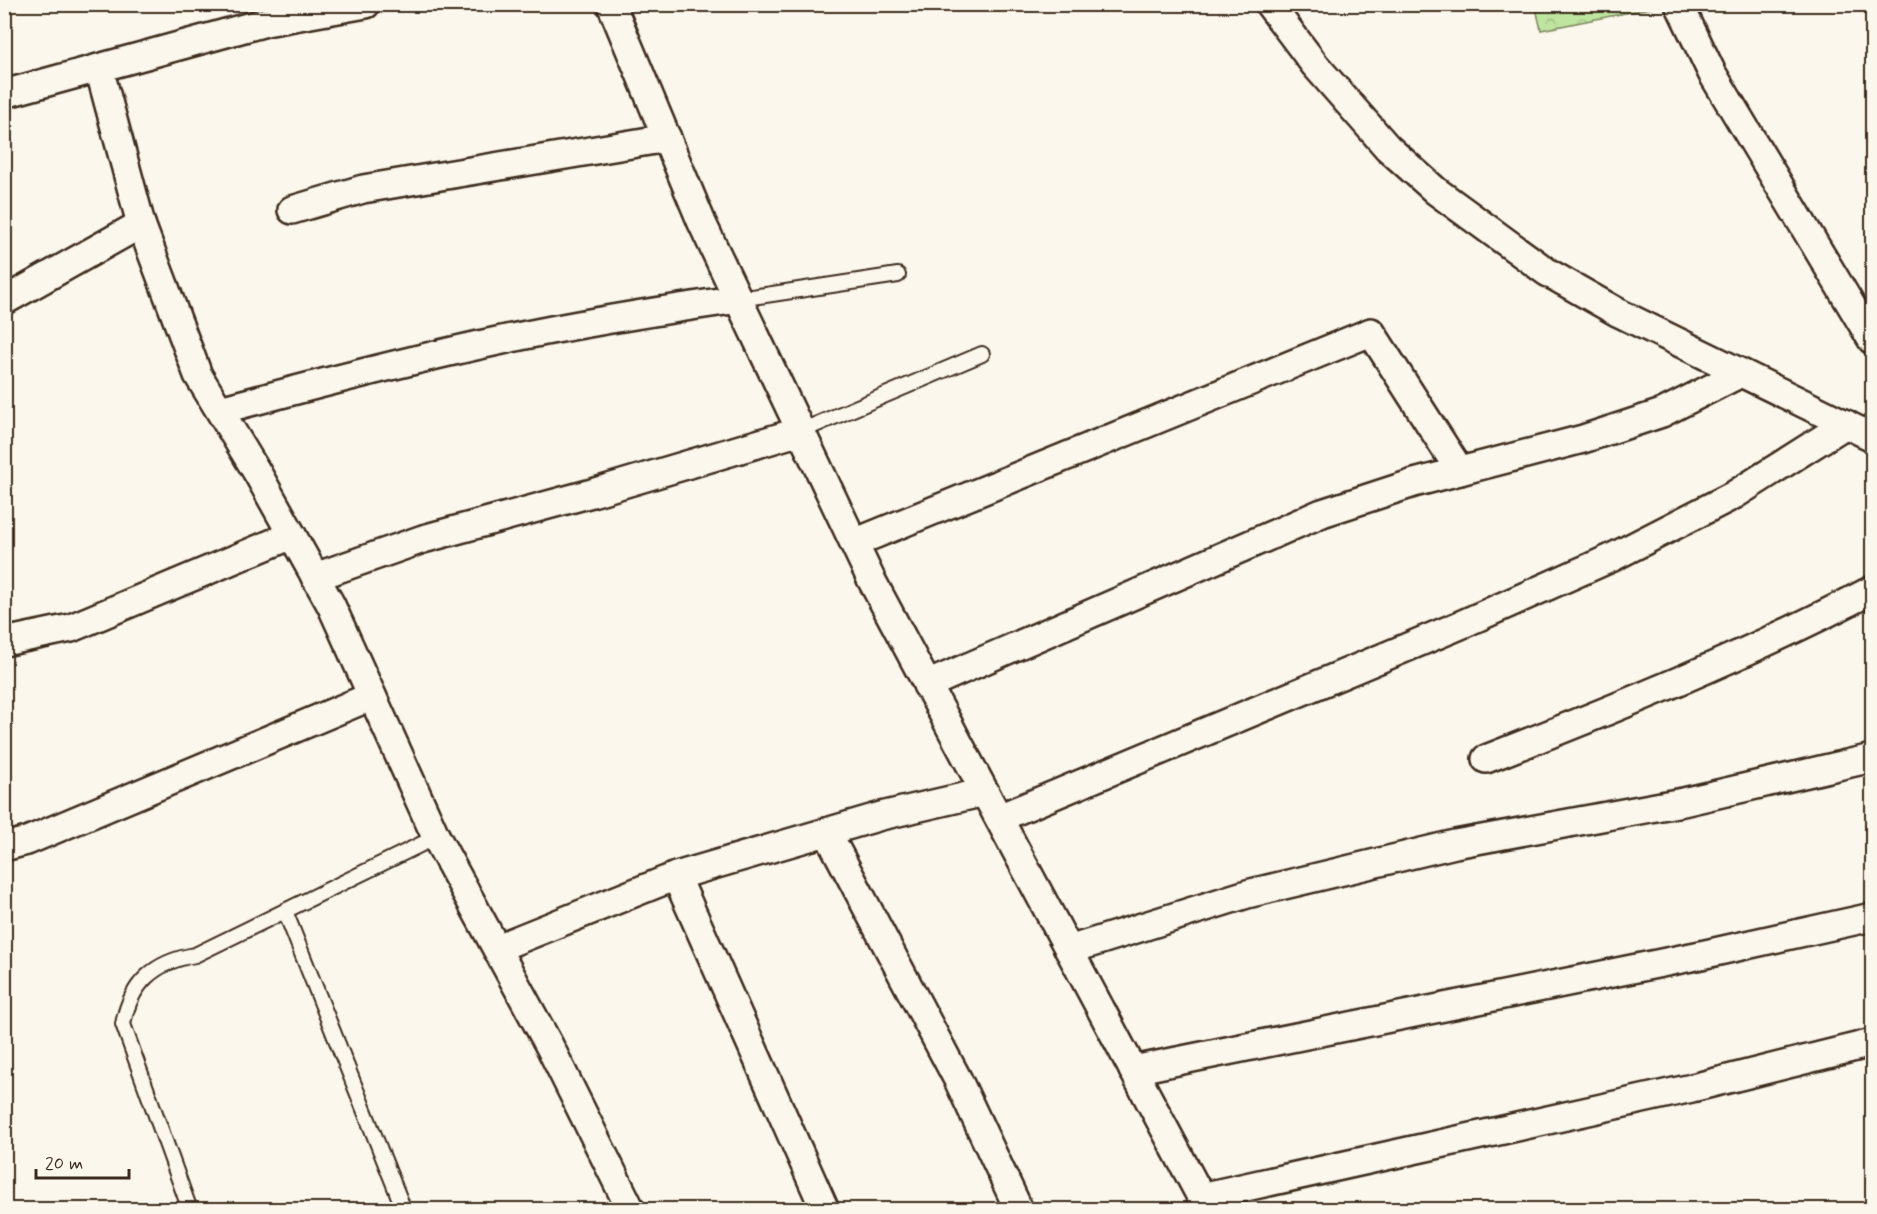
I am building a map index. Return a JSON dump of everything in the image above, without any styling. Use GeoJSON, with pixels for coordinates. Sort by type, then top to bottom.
{"type":"FeatureCollection","features":[{"type":"Feature","properties":{"kind":"street"},"geometry":{"type":"LineString","coordinates":[[4,94],[266,22],[366,4]]}},
{"type":"Feature","properties":{"kind":"street"},"geometry":{"type":"LineString","coordinates":[[611,4],[702,224],[854,543],[927,685],[1204,1203],[1692,1088],[1872,1043]]}},
{"type":"Feature","properties":{"kind":"street"},"geometry":{"type":"LineString","coordinates":[[1269,4],[1315,65],[1388,148],[1436,191],[1547,272],[1619,313],[1872,436]]}},
{"type":"Feature","properties":{"kind":"street"},"geometry":{"type":"LineString","coordinates":[[1679,4],[1712,73],[1872,340]]}},
{"type":"Feature","properties":{"kind":"street"},"geometry":{"type":"LineString","coordinates":[[99,68],[141,224],[198,375],[331,605],[436,837],[550,1047],[631,1209]]}},
{"type":"Feature","properties":{"kind":"street"},"geometry":{"type":"LineString","coordinates":[[292,210],[363,189],[667,138]]}},
{"type":"Feature","properties":{"kind":"street"},"geometry":{"type":"LineString","coordinates":[[4,301],[141,224]]}},
{"type":"Feature","properties":{"kind":"street"},"geometry":{"type":"LineString","coordinates":[[220,410],[361,372],[494,342],[634,314],[739,299]]}},
{"type":"Feature","properties":{"kind":"street"},"geometry":{"type":"LineString","coordinates":[[854,543],[1371,332],[1460,471]]}},
{"type":"Feature","properties":{"kind":"street"},"geometry":{"type":"LineString","coordinates":[[927,685],[1322,513],[1414,483],[1583,440],[1662,413],[1741,373]]}},
{"type":"Feature","properties":{"kind":"street"},"geometry":{"type":"LineString","coordinates":[[999,818],[1458,626],[1611,558],[1734,495],[1846,424]]}},
{"type":"Feature","properties":{"kind":"street"},"geometry":{"type":"LineString","coordinates":[[315,577],[423,539],[592,493],[801,431]]}},
{"type":"Feature","properties":{"kind":"street"},"geometry":{"type":"LineString","coordinates":[[4,642],[71,628],[292,535]]}},
{"type":"Feature","properties":{"kind":"street"},"geometry":{"type":"LineString","coordinates":[[1486,759],[1616,709],[1812,622],[1872,590]]}},
{"type":"Feature","properties":{"kind":"street"},"geometry":{"type":"LineString","coordinates":[[4,847],[37,837],[372,696]]}},
{"type":"Feature","properties":{"kind":"street"},"geometry":{"type":"LineString","coordinates":[[1069,950],[1247,894],[1444,846],[1683,802],[1872,758]]}},
{"type":"Feature","properties":{"kind":"street"},"geometry":{"type":"LineString","coordinates":[[497,948],[676,876],[881,816],[985,792]]}},
{"type":"Feature","properties":{"kind":"street"},"geometry":{"type":"LineString","coordinates":[[827,832],[958,1080],[1019,1209]]}},
{"type":"Feature","properties":{"kind":"street"},"geometry":{"type":"LineString","coordinates":[[676,876],[825,1209]]}},
{"type":"Feature","properties":{"kind":"street"},"geometry":{"type":"LineString","coordinates":[[1133,1070],[1872,918]]}},
{"type":"Feature","properties":{"kind":"lane"},"geometry":{"type":"LineString","coordinates":[[739,299],[898,275]]}},
{"type":"Feature","properties":{"kind":"lane"},"geometry":{"type":"LineString","coordinates":[[801,431],[982,354]]}},
{"type":"Feature","properties":{"kind":"lane"},"geometry":{"type":"LineString","coordinates":[[190,1209],[123,1024],[126,1010],[140,984],[164,964],[195,955],[436,837]]}},
{"type":"Feature","properties":{"kind":"lane"},"geometry":{"type":"LineString","coordinates":[[285,911],[404,1209]]}},
{"type":"Feature","properties":{"kind":"green space"},"geometry":{"type":"Polygon","coordinates":[[[1535,4],[1666,4],[1666,5],[1541,30],[1535,4]]]}}]}
